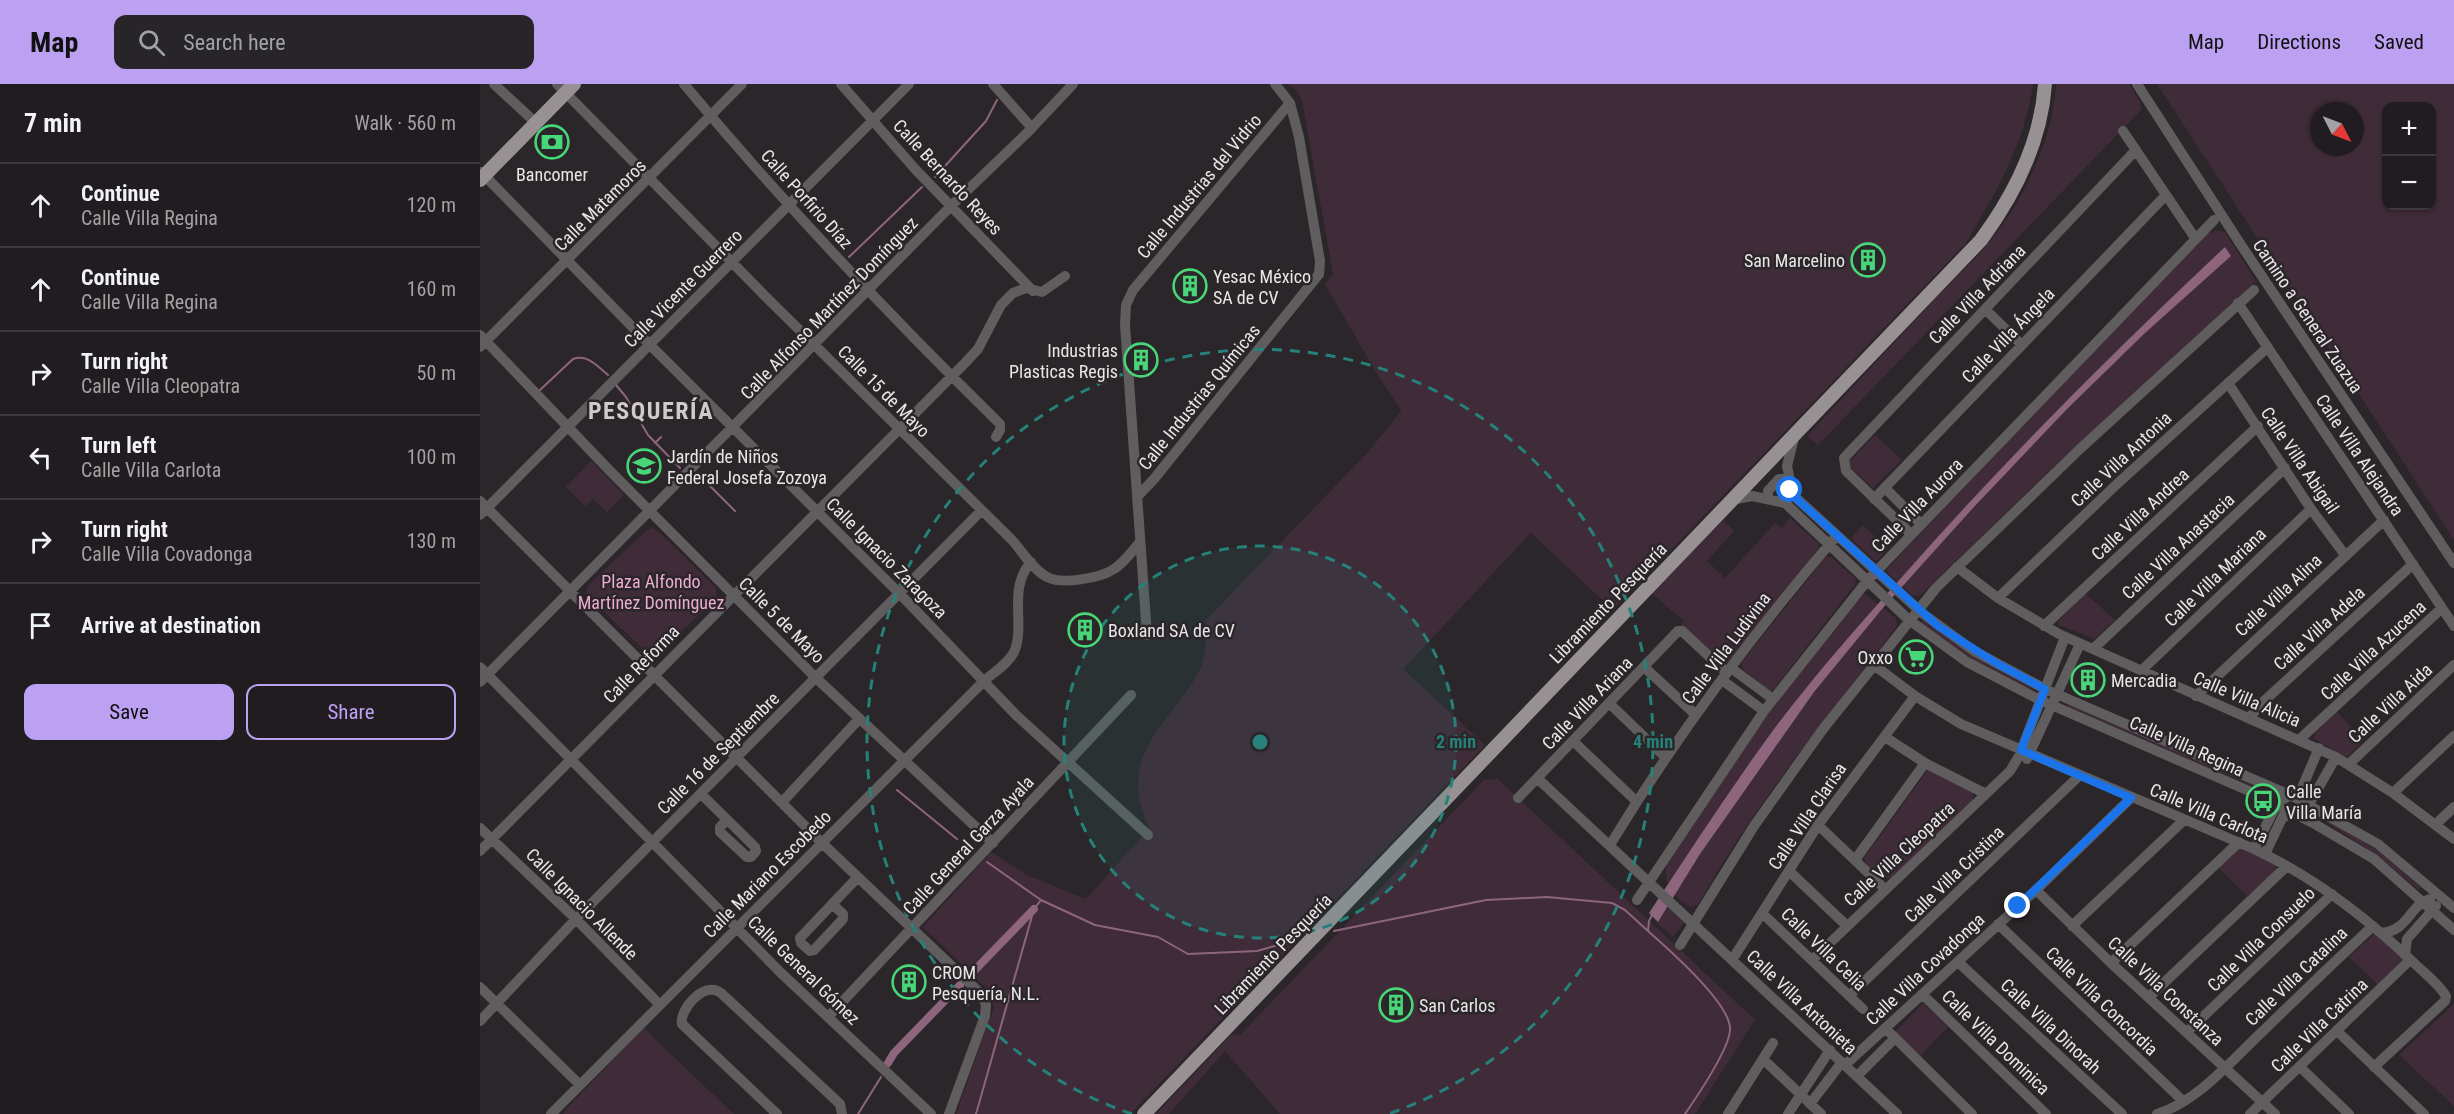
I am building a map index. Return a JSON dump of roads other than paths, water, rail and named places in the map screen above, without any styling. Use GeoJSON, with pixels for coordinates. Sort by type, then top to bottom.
{"type":"FeatureCollection","features":[{"type":"Feature","properties":{"kind":"main road","name":"Libramiento Pesquería"},"geometry":{"type":"LineString","coordinates":[[1144,1114],[1981,240],[1993,224],[2020,176],[2031,151],[2039,122],[2045,84]]}},
{"type":"Feature","properties":{"kind":"main road"},"geometry":{"type":"LineString","coordinates":[[482,176],[536,123],[566,87]]}},
{"type":"Feature","properties":{"kind":"street"},"geometry":{"type":"LineString","coordinates":[[494,84],[536,123]]}},
{"type":"Feature","properties":{"kind":"street","name":"Calle Porfirio Díaz"},"geometry":{"type":"LineString","coordinates":[[684,84],[789,205],[868,290],[1000,424],[996,437]]}},
{"type":"Feature","properties":{"kind":"street","name":"Calle Matamoros"},"geometry":{"type":"LineString","coordinates":[[482,341],[568,260],[742,84]]}},
{"type":"Feature","properties":{"kind":"street","name":"Calle Bernardo Reyes"},"geometry":{"type":"LineString","coordinates":[[841,84],[915,169],[1034,291]]}},
{"type":"Feature","properties":{"kind":"street","name":"Calle Vicente Guerrero"},"geometry":{"type":"LineString","coordinates":[[482,508],[567,428],[909,84]]}},
{"type":"Feature","properties":{"kind":"street"},"geometry":{"type":"LineString","coordinates":[[993,84],[1032,128]]}},
{"type":"Feature","properties":{"kind":"street","name":"Calle Alfonso Martínez Domínguez"},"geometry":{"type":"LineString","coordinates":[[482,674],[650,512],[1073,84]]}},
{"type":"Feature","properties":{"kind":"street"},"geometry":{"type":"LineString","coordinates":[[1275,84],[1290,103]]}},
{"type":"Feature","properties":{"kind":"street","name":"Camino a General Zuazua"},"geometry":{"type":"LineString","coordinates":[[2137,84],[2241,245],[2454,563]]}},
{"type":"Feature","properties":{"kind":"street","name":"Calle 15 de Mayo"},"geometry":{"type":"LineString","coordinates":[[566,87],[649,179],[1044,576],[1058,581],[1067,581],[1105,574],[1115,568],[1140,542]]}},
{"type":"Feature","properties":{"kind":"street","name":"Calle Industrias Químicas"},"geometry":{"type":"LineString","coordinates":[[1137,496],[1161,470],[1319,274],[1320,261],[1299,137],[1290,103]]}},
{"type":"Feature","properties":{"kind":"street","name":"Calle Industrias del Vidrio"},"geometry":{"type":"LineString","coordinates":[[1137,496],[1125,325],[1126,305],[1133,290],[1290,103]]}},
{"type":"Feature","properties":{"kind":"street"},"geometry":{"type":"LineString","coordinates":[[2123,131],[2195,238]]}},
{"type":"Feature","properties":{"kind":"street","name":"Calle Villa Adriana"},"geometry":{"type":"LineString","coordinates":[[1874,499],[1846,471],[1844,462],[1847,454],[2136,150]]}},
{"type":"Feature","properties":{"kind":"street","name":"Calle Ignacio Zaragoza"},"geometry":{"type":"LineString","coordinates":[[482,176],[900,594],[1016,715],[1148,836]]}},
{"type":"Feature","properties":{"kind":"street","name":"Calle Villa Ángela"},"geometry":{"type":"LineString","coordinates":[[1874,499],[2166,195]]}},
{"type":"Feature","properties":{"kind":"street","name":"Calle Villa Aurora"},"geometry":{"type":"LineString","coordinates":[[1637,900],[1773,699],[1916,528],[2214,220]]}},
{"type":"Feature","properties":{"kind":"street"},"geometry":{"type":"LineString","coordinates":[[1034,291],[1042,292],[1065,276]]}},
{"type":"Feature","properties":{"kind":"street","name":"Calle Reforma"},"geometry":{"type":"LineString","coordinates":[[480,851],[733,594],[818,513],[978,349],[1001,305],[1018,289],[1026,288],[1034,291]]}},
{"type":"Feature","properties":{"kind":"street"},"geometry":{"type":"LineString","coordinates":[[1680,945],[1692,922],[1754,826],[1823,729],[1913,613],[1957,567],[2254,290]]}},
{"type":"Feature","properties":{"kind":"street","name":"Calle Villa Alejandra"},"geometry":{"type":"LineString","coordinates":[[2238,303],[2454,627]]}},
{"type":"Feature","properties":{"kind":"street"},"geometry":{"type":"LineString","coordinates":[[1985,309],[2022,345]]}},
{"type":"Feature","properties":{"kind":"street","name":"Calle 5 de Mayo"},"geometry":{"type":"LineString","coordinates":[[482,341],[816,678],[993,843]]}},
{"type":"Feature","properties":{"kind":"street","name":"Calle Villa Antonia"},"geometry":{"type":"LineString","coordinates":[[1998,598],[2116,484],[2268,347]]}},
{"type":"Feature","properties":{"kind":"street","name":"Calle Villa Abigail"},"geometry":{"type":"LineString","coordinates":[[2228,383],[2311,509],[2345,555]]}},
{"type":"Feature","properties":{"kind":"street","name":"Calle Villa Andrea"},"geometry":{"type":"LineString","coordinates":[[2044,626],[2258,426]]}},
{"type":"Feature","properties":{"kind":"street"},"geometry":{"type":"LineString","coordinates":[[1772,500],[1783,501],[1789,497],[1787,464],[1797,431]]}},
{"type":"Feature","properties":{"kind":"street"},"geometry":{"type":"LineString","coordinates":[[1767,462],[1782,459],[1787,464]]}},
{"type":"Feature","properties":{"kind":"street","name":"Calle Villa Anastacia"},"geometry":{"type":"LineString","coordinates":[[2093,649],[2285,468]]}},
{"type":"Feature","properties":{"kind":"street"},"geometry":{"type":"LineString","coordinates":[[1754,476],[1748,489],[1755,496]]}},
{"type":"Feature","properties":{"kind":"street"},"geometry":{"type":"LineString","coordinates":[[1772,500],[1768,491],[1779,479],[1789,482]]}},
{"type":"Feature","properties":{"kind":"street"},"geometry":{"type":"LineString","coordinates":[[1789,482],[1793,495],[1837,536],[1874,578]]}},
{"type":"Feature","properties":{"kind":"street"},"geometry":{"type":"LineString","coordinates":[[1885,488],[1916,528]]}},
{"type":"Feature","properties":{"kind":"street"},"geometry":{"type":"LineString","coordinates":[[1137,496],[1147,635]]}},
{"type":"Feature","properties":{"kind":"street"},"geometry":{"type":"LineString","coordinates":[[1731,500],[1755,496],[1785,503],[1829,545],[1874,578],[1913,613]]}},
{"type":"Feature","properties":{"kind":"street"},"geometry":{"type":"LineString","coordinates":[[1874,499],[1916,528]]}},
{"type":"Feature","properties":{"kind":"street"},"geometry":{"type":"LineString","coordinates":[[482,508],[570,591],[857,878],[976,989],[986,1005],[980,1035],[949,1114]]}},
{"type":"Feature","properties":{"kind":"street","name":"Calle Villa Mariana"},"geometry":{"type":"LineString","coordinates":[[2142,670],[2311,509]]}},
{"type":"Feature","properties":{"kind":"street","name":"Calle 16 de Septiembre"},"geometry":{"type":"LineString","coordinates":[[480,1021],[576,920],[981,511]]}},
{"type":"Feature","properties":{"kind":"street","name":"Calle Villa Alina"},"geometry":{"type":"LineString","coordinates":[[2196,696],[2384,520]]}},
{"type":"Feature","properties":{"kind":"street","name":"Calle Villa Ludivina"},"geometry":{"type":"LineString","coordinates":[[1610,845],[1636,801],[1696,715],[1837,536]]}},
{"type":"Feature","properties":{"kind":"street","name":"Calle Mariano Escobedo"},"geometry":{"type":"LineString","coordinates":[[551,1114],[984,681],[1008,661],[1016,645],[1020,585],[1026,567],[1031,562]]}},
{"type":"Feature","properties":{"kind":"street","name":"Calle Villa Adela"},"geometry":{"type":"LineString","coordinates":[[2249,718],[2263,702],[2414,564]]}},
{"type":"Feature","properties":{"kind":"street","name":"Calle Villa Alicia"},"geometry":{"type":"LineString","coordinates":[[1957,567],[1998,598],[2065,637],[2196,696],[2300,739],[2349,764],[2393,793],[2454,839]]}},
{"type":"Feature","properties":{"kind":"street","name":"Calle Villa Regina"},"geometry":{"type":"LineString","coordinates":[[1874,578],[1896,608],[1913,613],[1974,651],[2045,689],[2268,786],[2287,805]]}},
{"type":"Feature","properties":{"kind":"street","name":"Calle Villa Azucena"},"geometry":{"type":"LineString","coordinates":[[2300,739],[2442,609]]}},
{"type":"Feature","properties":{"kind":"street","name":"Calle Villa Regina"},"geometry":{"type":"LineString","coordinates":[[1913,613],[1979,669],[2040,700],[2287,805],[2362,851],[2419,903],[2426,913],[2433,912]]}},
{"type":"Feature","properties":{"kind":"street","name":"Calle Villa Ariana"},"geometry":{"type":"LineString","coordinates":[[1518,798],[1679,630],[1727,673]]}},
{"type":"Feature","properties":{"kind":"street","name":"Calle Villa Cleopatra"},"geometry":{"type":"LineString","coordinates":[[2026,752],[2040,700],[2065,637]]}},
{"type":"Feature","properties":{"kind":"street","name":"Calle Villa Cleopatra"},"geometry":{"type":"LineString","coordinates":[[1812,960],[2010,771],[2026,752],[2052,705],[2080,644]]}},
{"type":"Feature","properties":{"kind":"street","name":"Calle Villa Carlota"},"geometry":{"type":"LineString","coordinates":[[1874,665],[1915,696],[1961,724],[2184,820],[2239,842],[2267,850],[2287,866],[2332,894],[2377,929],[2445,993],[2445,1001],[2374,1067]]}},
{"type":"Feature","properties":{"kind":"street","name":"Calle Villa Aida"},"geometry":{"type":"LineString","coordinates":[[2349,764],[2454,665]]}},
{"type":"Feature","properties":{"kind":"street"},"geometry":{"type":"LineString","coordinates":[[1644,667],[1696,715]]}},
{"type":"Feature","properties":{"kind":"street"},"geometry":{"type":"LineString","coordinates":[[1727,673],[1773,699]]}},
{"type":"Feature","properties":{"kind":"street"},"geometry":{"type":"LineString","coordinates":[[1727,673],[1764,711]]}},
{"type":"Feature","properties":{"kind":"street","name":"Calle General Gómez"},"geometry":{"type":"LineString","coordinates":[[482,674],[572,760],[736,927],[931,1114]]}},
{"type":"Feature","properties":{"kind":"street","name":"Calle General Garza Ayala"},"geometry":{"type":"LineString","coordinates":[[828,1017],[1131,695]]}},
{"type":"Feature","properties":{"kind":"street","name":"Calle Villa Clarisa"},"geometry":{"type":"LineString","coordinates":[[1732,960],[1818,825],[1915,696]]}},
{"type":"Feature","properties":{"kind":"street"},"geometry":{"type":"LineString","coordinates":[[1609,703],[1666,758]]}},
{"type":"Feature","properties":{"kind":"street"},"geometry":{"type":"LineString","coordinates":[[785,799],[859,718]]}},
{"type":"Feature","properties":{"kind":"street"},"geometry":{"type":"LineString","coordinates":[[2393,793],[2454,736]]}},
{"type":"Feature","properties":{"kind":"street"},"geometry":{"type":"LineString","coordinates":[[1885,737],[1925,763],[1986,794]]}},
{"type":"Feature","properties":{"kind":"street"},"geometry":{"type":"LineString","coordinates":[[1573,741],[1636,801]]}},
{"type":"Feature","properties":{"kind":"street"},"geometry":{"type":"LineString","coordinates":[[2267,850],[2287,805],[2319,748]]}},
{"type":"Feature","properties":{"kind":"street"},"geometry":{"type":"LineString","coordinates":[[2268,786],[2267,794],[2311,814],[2336,757]]}},
{"type":"Feature","properties":{"kind":"street"},"geometry":{"type":"LineString","coordinates":[[1855,860],[1925,763]]}},
{"type":"Feature","properties":{"kind":"street","name":"Calle Villa Cristina"},"geometry":{"type":"LineString","coordinates":[[1849,996],[2080,775]]}},
{"type":"Feature","properties":{"kind":"street"},"geometry":{"type":"LineString","coordinates":[[1537,778],[1649,882]]}},
{"type":"Feature","properties":{"kind":"street"},"geometry":{"type":"LineString","coordinates":[[2256,845],[2287,805],[2304,792],[2310,795],[2315,803],[2378,844],[2453,907]]}},
{"type":"Feature","properties":{"kind":"street"},"geometry":{"type":"LineString","coordinates":[[701,794],[727,820]]}},
{"type":"Feature","properties":{"kind":"street","name":"Calle Villa Covadonga"},"geometry":{"type":"LineString","coordinates":[[1810,1104],[1844,1064],[2036,890],[2131,798]]}},
{"type":"Feature","properties":{"kind":"street"},"geometry":{"type":"LineString","coordinates":[[2287,805],[2315,803]]}},
{"type":"Feature","properties":{"kind":"street"},"geometry":{"type":"LineString","coordinates":[[2436,824],[2454,807]]}},
{"type":"Feature","properties":{"kind":"street"},"geometry":{"type":"LineString","coordinates":[[2072,926],[2184,820]]}},
{"type":"Feature","properties":{"kind":"street"},"geometry":{"type":"LineString","coordinates":[[1818,825],[1885,890]]}},
{"type":"Feature","properties":{"kind":"street","name":"Calle Ignacio Allende"},"geometry":{"type":"LineString","coordinates":[[480,828],[660,1005]]}},
{"type":"Feature","properties":{"kind":"street"},"geometry":{"type":"LineString","coordinates":[[2111,963],[2239,842]]}},
{"type":"Feature","properties":{"kind":"street"},"geometry":{"type":"LineString","coordinates":[[2150,997],[2287,866]]}},
{"type":"Feature","properties":{"kind":"street"},"geometry":{"type":"LineString","coordinates":[[1789,871],[1847,926]]}},
{"type":"Feature","properties":{"kind":"street"},"geometry":{"type":"LineString","coordinates":[[832,904],[857,878]]}},
{"type":"Feature","properties":{"kind":"street","name":"Calle Villa Antonieta"},"geometry":{"type":"LineString","coordinates":[[1649,882],[1897,1114]]}},
{"type":"Feature","properties":{"kind":"street"},"geometry":{"type":"LineString","coordinates":[[2431,887],[2433,912]]}},
{"type":"Feature","properties":{"kind":"street","name":"Calle Villa Constanza"},"geometry":{"type":"LineString","coordinates":[[2036,890],[2111,963],[2275,1114]]}},
{"type":"Feature","properties":{"kind":"street","name":"Calle Villa Consuelo"},"geometry":{"type":"LineString","coordinates":[[2187,1032],[2332,894]]}},
{"type":"Feature","properties":{"kind":"street"},"geometry":{"type":"LineString","coordinates":[[2393,944],[2397,930],[2419,903],[2454,930]]}},
{"type":"Feature","properties":{"kind":"street"},"geometry":{"type":"LineString","coordinates":[[2393,944],[2407,939],[2433,912],[2453,907]]}},
{"type":"Feature","properties":{"kind":"street","name":"Calle Villa Celia"},"geometry":{"type":"LineString","coordinates":[[1762,913],[1863,1009]]}},
{"type":"Feature","properties":{"kind":"street","name":"Calle Villa Concordia"},"geometry":{"type":"LineString","coordinates":[[1998,924],[2183,1101]]}},
{"type":"Feature","properties":{"kind":"street"},"geometry":{"type":"LineString","coordinates":[[2377,929],[2397,930]]}},
{"type":"Feature","properties":{"kind":"street","name":"Calle Villa Catalina"},"geometry":{"type":"LineString","coordinates":[[2157,1114],[2170,1110],[2225,1067],[2377,929]]}},
{"type":"Feature","properties":{"kind":"street"},"geometry":{"type":"LineString","coordinates":[[2407,939],[2408,957]]}},
{"type":"Feature","properties":{"kind":"street","name":"Calle Villa Catrina"},"geometry":{"type":"LineString","coordinates":[[2250,1114],[2337,1031],[2408,957]]}},
{"type":"Feature","properties":{"kind":"street","name":"Calle Villa Dinorah"},"geometry":{"type":"LineString","coordinates":[[1958,962],[2122,1114]]}},
{"type":"Feature","properties":{"kind":"street"},"geometry":{"type":"LineString","coordinates":[[683,981],[698,996]]}},
{"type":"Feature","properties":{"kind":"street"},"geometry":{"type":"LineString","coordinates":[[480,987],[580,1085]]}},
{"type":"Feature","properties":{"kind":"street"},"geometry":{"type":"LineString","coordinates":[[777,1114],[684,1027],[681,1017],[698,996],[709,989],[713,988],[721,993],[840,1104],[842,1114]]}},
{"type":"Feature","properties":{"kind":"street"},"geometry":{"type":"LineString","coordinates":[[674,990],[690,1004]]}},
{"type":"Feature","properties":{"kind":"street","name":"Calle Villa Dominica"},"geometry":{"type":"LineString","coordinates":[[1922,994],[2046,1114]]}},
{"type":"Feature","properties":{"kind":"street"},"geometry":{"type":"LineString","coordinates":[[1886,1028],[1972,1114]]}},
{"type":"Feature","properties":{"kind":"street"},"geometry":{"type":"LineString","coordinates":[[2337,1031],[2424,1114]]}},
{"type":"Feature","properties":{"kind":"street","name":"Calle Villa Covadonga"},"geometry":{"type":"LineString","coordinates":[[1857,1076],[1895,1038]]}},
{"type":"Feature","properties":{"kind":"street"},"geometry":{"type":"LineString","coordinates":[[1728,1114],[1773,1043]]}},
{"type":"Feature","properties":{"kind":"street"},"geometry":{"type":"LineString","coordinates":[[1788,1114],[1830,1050]]}},
{"type":"Feature","properties":{"kind":"street"},"geometry":{"type":"LineString","coordinates":[[1763,1059],[1821,1114]]}},
{"type":"Feature","properties":{"kind":"street"},"geometry":{"type":"LineString","coordinates":[[2300,1067],[2349,1114]]}},
{"type":"Feature","properties":{"kind":"waterway"},"geometry":{"type":"LineString","coordinates":[[935,177],[986,121],[997,100]]}},
{"type":"Feature","properties":{"kind":"waterway"},"geometry":{"type":"LineString","coordinates":[[849,257],[922,187]]}},
{"type":"Feature","properties":{"kind":"waterway"},"geometry":{"type":"LineString","coordinates":[[540,390],[573,359],[588,359],[608,375]]}},
{"type":"Feature","properties":{"kind":"waterway"},"geometry":{"type":"LineString","coordinates":[[616,385],[626,397],[648,435],[680,468]]}},
{"type":"Feature","properties":{"kind":"waterway"},"geometry":{"type":"LineString","coordinates":[[655,443],[661,437]]}},
{"type":"Feature","properties":{"kind":"waterway"},"geometry":{"type":"LineString","coordinates":[[697,473],[735,511]]}},
{"type":"Feature","properties":{"kind":"waterway"},"geometry":{"type":"LineString","coordinates":[[897,790],[957,839]]}},
{"type":"Feature","properties":{"kind":"waterway"},"geometry":{"type":"LineString","coordinates":[[987,862],[1041,900]]}},
{"type":"Feature","properties":{"kind":"waterway"},"geometry":{"type":"LineString","coordinates":[[1334,931],[1486,900],[1547,897],[1612,903],[1625,910],[1648,931]]}},
{"type":"Feature","properties":{"kind":"waterway"},"geometry":{"type":"LineString","coordinates":[[976,1114],[1034,909],[1041,900],[1095,925],[1158,937],[1188,954],[1257,951],[1296,940]]}},
{"type":"Feature","properties":{"kind":"waterway"},"geometry":{"type":"LineString","coordinates":[[971,974],[1034,909]]}},
{"type":"Feature","properties":{"kind":"waterway"},"geometry":{"type":"LineString","coordinates":[[1653,913],[1648,931],[1696,976],[1720,1004],[1730,1028],[1719,1059],[1685,1114]]}},
{"type":"Feature","properties":{"kind":"waterway"},"geometry":{"type":"LineString","coordinates":[[888,1063],[894,1053],[960,985]]}},
{"type":"Feature","properties":{"kind":"waterway"},"geometry":{"type":"LineString","coordinates":[[858,1114],[881,1077]]}},
{"type":"Feature","properties":{"kind":"place","name":"Bancomer"},"geometry":{"type":"Point","coordinates":[552,142]}},
{"type":"Feature","properties":{"kind":"place","name":"San Marcelino"},"geometry":{"type":"Point","coordinates":[1868,260]}},
{"type":"Feature","properties":{"kind":"place","name":"Yesac México SA de CV"},"geometry":{"type":"Point","coordinates":[1190,286]}},
{"type":"Feature","properties":{"kind":"place","name":"Industrias Plasticas Regis"},"geometry":{"type":"Point","coordinates":[1141,360]}},
{"type":"Feature","properties":{"kind":"place","name":"Jardín de Niños Federal Josefa Zozoya"},"geometry":{"type":"Point","coordinates":[644,466]}},
{"type":"Feature","properties":{"kind":"place","name":"Boxland SA de CV"},"geometry":{"type":"Point","coordinates":[1085,630]}},
{"type":"Feature","properties":{"kind":"place","name":"Oxxo"},"geometry":{"type":"Point","coordinates":[1916,657]}},
{"type":"Feature","properties":{"kind":"place","name":"Mercadia"},"geometry":{"type":"Point","coordinates":[2088,680]}},
{"type":"Feature","properties":{"kind":"place","name":"Calle Villa María"},"geometry":{"type":"Point","coordinates":[2263,801]}},
{"type":"Feature","properties":{"kind":"place","name":"CROM Pesquería, N.L."},"geometry":{"type":"Point","coordinates":[909,982]}},
{"type":"Feature","properties":{"kind":"place","name":"San Carlos"},"geometry":{"type":"Point","coordinates":[1396,1005]}},
{"type":"Feature","properties":{"kind":"district","name":"PESQUERÍA"},"geometry":{"type":"Point","coordinates":[651,411]}},
{"type":"Feature","properties":{"kind":"park label","name":"Plaza Alfondo Martínez Domínguez"},"geometry":{"type":"Point","coordinates":[651,591]}}]}
